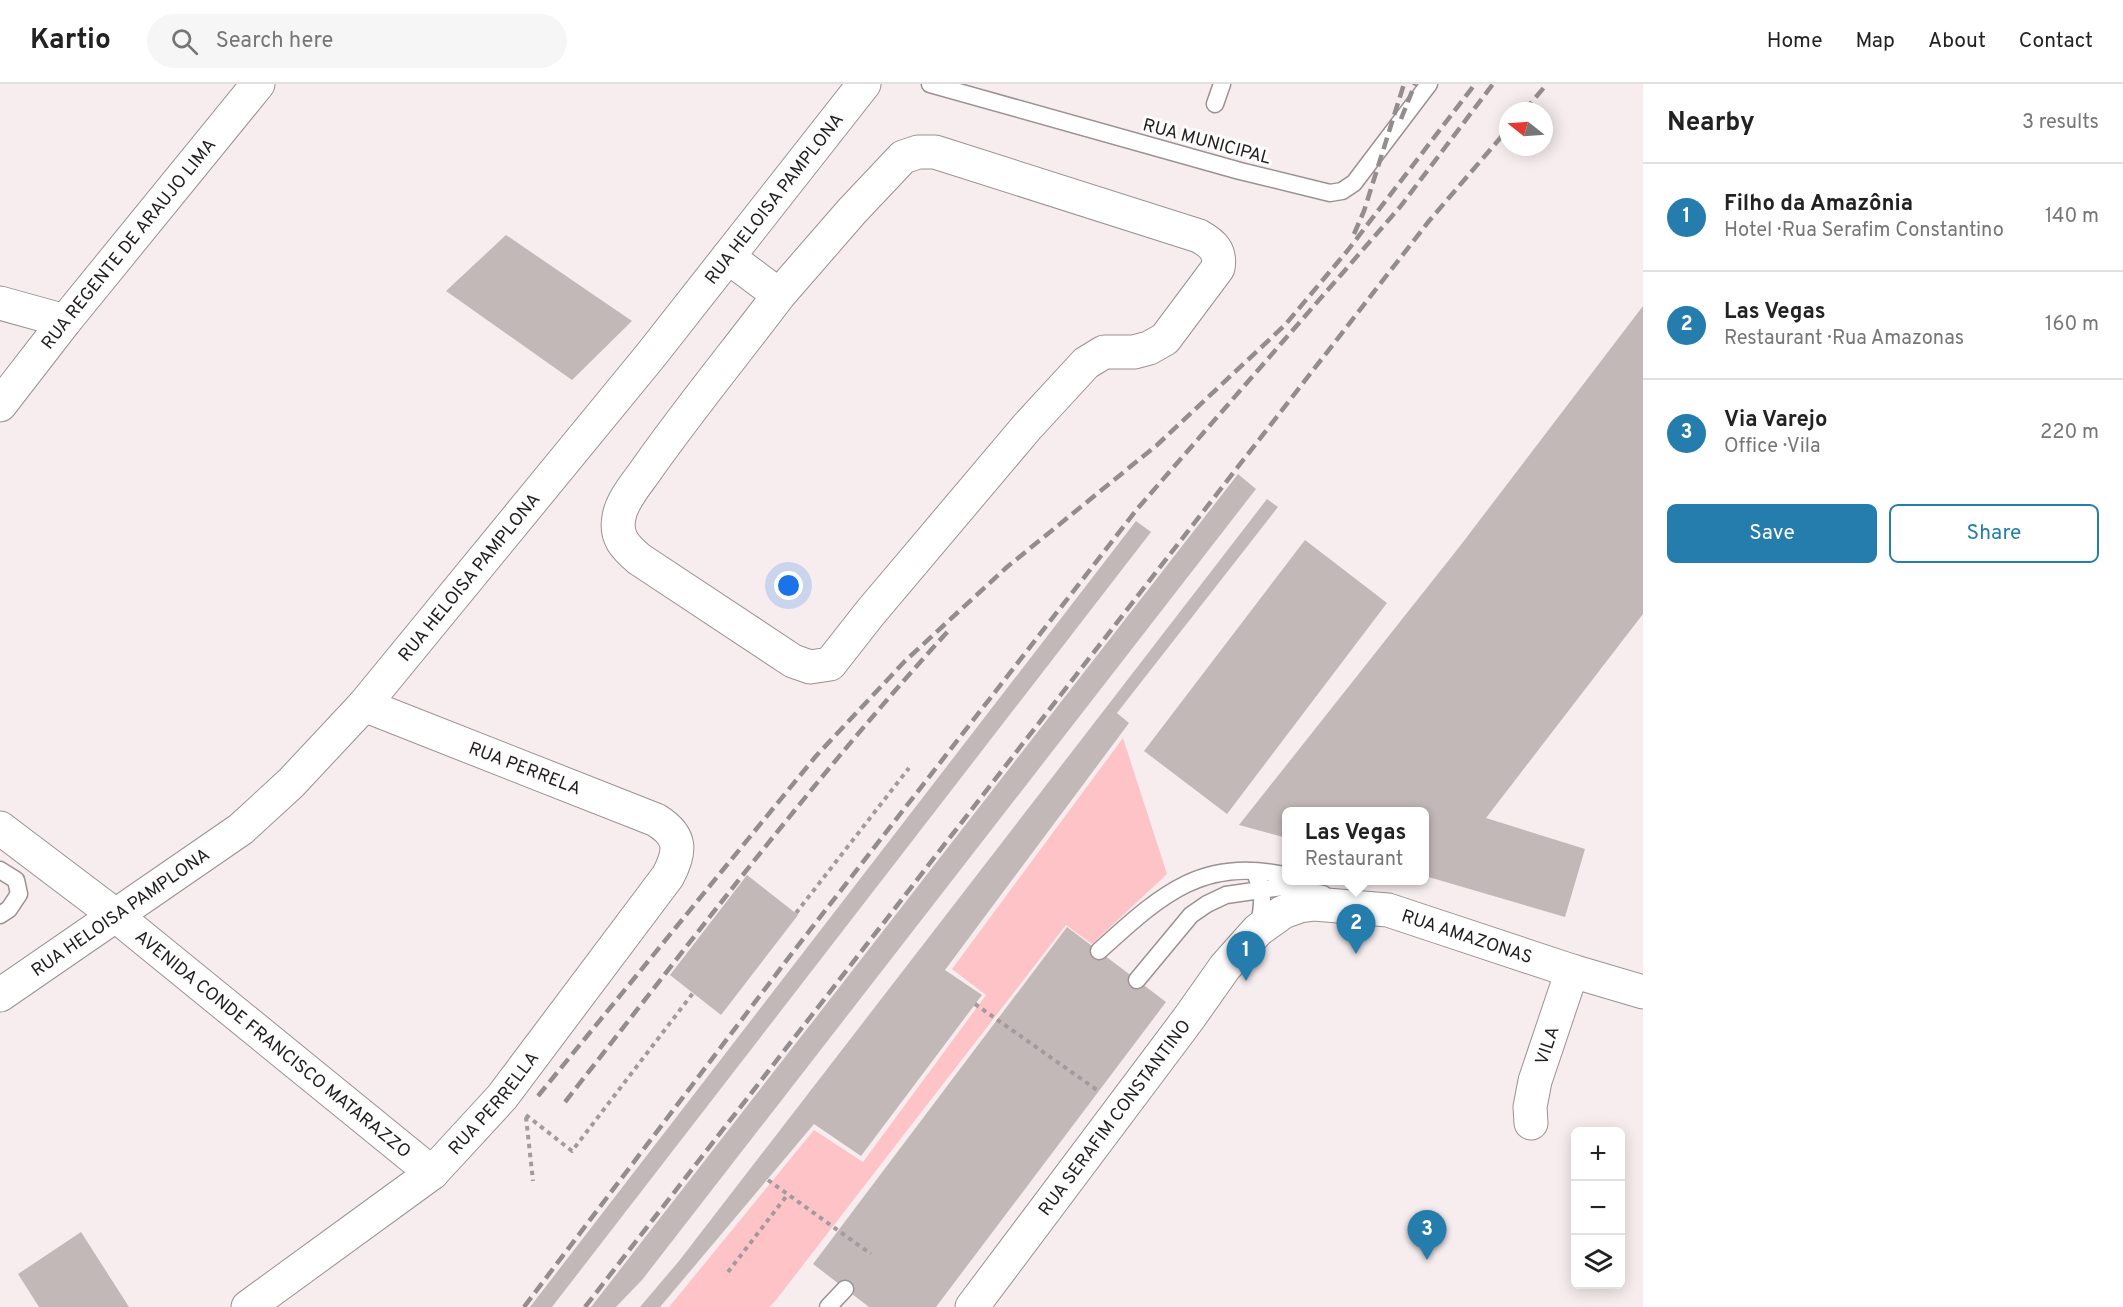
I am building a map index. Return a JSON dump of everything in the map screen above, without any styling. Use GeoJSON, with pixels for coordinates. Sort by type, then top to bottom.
{"type":"FeatureCollection","features":[{"type":"Feature","properties":{"kind":"street","name":"RUA REGENTE DE ARAUJO LIMA"},"geometry":{"type":"LineString","coordinates":[[0,405],[65,321],[258,84]]}},
{"type":"Feature","properties":{"kind":"street","name":"RUA HELOISA PAMPLONA"},"geometry":{"type":"LineString","coordinates":[[0,995],[241,829],[291,783],[364,705],[651,355],[864,84]]}},
{"type":"Feature","properties":{"kind":"street"},"geometry":{"type":"LineString","coordinates":[[918,152],[935,152],[1199,236],[1215,247],[1219,255],[1218,268],[1165,339],[1149,348],[1134,352],[1104,352],[1086,363],[1027,427],[870,613],[830,664],[810,667],[793,661],[639,559],[624,546],[618,534],[619,516],[626,499],[664,445],[779,295],[852,211],[903,157],[918,152]]}},
{"type":"Feature","properties":{"kind":"street"},"geometry":{"type":"LineString","coordinates":[[728,256],[779,295]]}},
{"type":"Feature","properties":{"kind":"street"},"geometry":{"type":"LineString","coordinates":[[0,303],[65,321]]}},
{"type":"Feature","properties":{"kind":"street","name":"RUA PERRELA"},"geometry":{"type":"LineString","coordinates":[[364,705],[656,820],[666,826],[677,843]]}},
{"type":"Feature","properties":{"kind":"street","name":"AVENIDA CONDE FRANCISCO MATARAZZO"},"geometry":{"type":"LineString","coordinates":[[0,828],[115,915],[432,1173]]}},
{"type":"Feature","properties":{"kind":"street","name":"RUA PERRELLA"},"geometry":{"type":"LineString","coordinates":[[248,1307],[432,1173],[514,1106],[668,876],[678,853],[677,843]]}},
{"type":"Feature","properties":{"kind":"street","name":"RUA AMAZONAS"},"geometry":{"type":"LineString","coordinates":[[1258,930],[1283,912],[1300,906],[1314,904],[1388,910],[1643,992]]}},
{"type":"Feature","properties":{"kind":"street","name":"RUA SERAFIM CONSTANTINO"},"geometry":{"type":"LineString","coordinates":[[972,1307],[1225,967],[1258,930]]}},
{"type":"Feature","properties":{"kind":"street","name":"VILA"},"geometry":{"type":"LineString","coordinates":[[1531,1123],[1530,1107],[1535,1081],[1572,971]]}},
{"type":"Feature","properties":{"kind":"lane","name":"RUA MUNICIPAL"},"geometry":{"type":"LineString","coordinates":[[930,84],[1240,171],[1330,193],[1342,191],[1354,183],[1429,84]]}},
{"type":"Feature","properties":{"kind":"lane"},"geometry":{"type":"LineString","coordinates":[[1215,104],[1222,84]]}},
{"type":"Feature","properties":{"kind":"lane"},"geometry":{"type":"LineString","coordinates":[[0,870],[15,880],[19,894],[9,909],[0,915]]}},
{"type":"Feature","properties":{"kind":"lane"},"geometry":{"type":"LineString","coordinates":[[1099,951],[1163,895],[1192,881],[1225,871],[1254,870],[1282,875]]}},
{"type":"Feature","properties":{"kind":"lane"},"geometry":{"type":"LineString","coordinates":[[1254,870],[1262,888],[1263,906],[1258,930]]}},
{"type":"Feature","properties":{"kind":"lane"},"geometry":{"type":"LineString","coordinates":[[1321,885],[1388,910]]}},
{"type":"Feature","properties":{"kind":"lane"},"geometry":{"type":"LineString","coordinates":[[1137,980],[1191,915],[1226,895],[1282,886],[1388,910]]}},
{"type":"Feature","properties":{"kind":"lane"},"geometry":{"type":"LineString","coordinates":[[828,1307],[845,1289]]}},
{"type":"Feature","properties":{"kind":"path"},"geometry":{"type":"LineString","coordinates":[[796,913],[909,768]]}},
{"type":"Feature","properties":{"kind":"path"},"geometry":{"type":"LineString","coordinates":[[514,1106],[572,1150],[693,993]]}},
{"type":"Feature","properties":{"kind":"path"},"geometry":{"type":"LineString","coordinates":[[975,1004],[1095,1089]]}},
{"type":"Feature","properties":{"kind":"path"},"geometry":{"type":"LineString","coordinates":[[514,1106],[533,1181]]}},
{"type":"Feature","properties":{"kind":"path"},"geometry":{"type":"LineString","coordinates":[[768,1180],[871,1254]]}},
{"type":"Feature","properties":{"kind":"path"},"geometry":{"type":"LineString","coordinates":[[728,1272],[788,1194]]}},
{"type":"Feature","properties":{"kind":"shaded area"},"geometry":{"type":"Polygon","coordinates":[[[1123,738],[1167,874],[1092,944],[1066,925],[769,1307],[669,1307],[814,1130],[863,1162],[986,995],[952,969],[1123,738]]]}},
{"type":"Feature","properties":{"kind":"building"},"geometry":{"type":"Polygon","coordinates":[[[506,235],[632,321],[572,380],[446,291],[506,235]]]}},
{"type":"Feature","properties":{"kind":"building"},"geometry":{"type":"Polygon","coordinates":[[[1643,306],[1643,614],[1486,818],[1585,849],[1565,917],[1429,877],[1429,807],[1282,807],[1282,837],[1239,825],[1460,546],[1643,306]]]}},
{"type":"Feature","properties":{"kind":"building"},"geometry":{"type":"Polygon","coordinates":[[[1238,474],[1256,489],[642,1280],[616,1307],[591,1307],[1238,474]]]}},
{"type":"Feature","properties":{"kind":"building"},"geometry":{"type":"Polygon","coordinates":[[[1267,499],[1278,507],[1117,713],[1129,723],[945,970],[982,995],[861,1156],[814,1124],[660,1307],[640,1307],[679,1261],[1267,499]]]}},
{"type":"Feature","properties":{"kind":"building"},"geometry":{"type":"Polygon","coordinates":[[[1136,521],[1151,532],[552,1307],[530,1307],[1136,521]]]}},
{"type":"Feature","properties":{"kind":"building"},"geometry":{"type":"Polygon","coordinates":[[[1305,540],[1387,603],[1227,814],[1144,751],[1305,540]]]}},
{"type":"Feature","properties":{"kind":"building"},"geometry":{"type":"Polygon","coordinates":[[[747,875],[798,915],[721,1015],[670,975],[747,875]]]}},
{"type":"Feature","properties":{"kind":"building"},"geometry":{"type":"Polygon","coordinates":[[[1067,927],[1166,1002],[936,1307],[869,1307],[813,1264],[1067,927]]]}},
{"type":"Feature","properties":{"kind":"building"},"geometry":{"type":"Polygon","coordinates":[[[81,1232],[129,1307],[39,1307],[18,1274],[81,1232]]]}},
{"type":"Feature","properties":{"kind":"railway"},"geometry":{"type":"LineString","coordinates":[[1354,234],[1364,211],[1404,84]]}},
{"type":"Feature","properties":{"kind":"railway"},"geometry":{"type":"LineString","coordinates":[[1401,119],[1415,84]]}},
{"type":"Feature","properties":{"kind":"railway"},"geometry":{"type":"LineString","coordinates":[[538,1096],[816,756],[905,661],[1007,567],[1157,445],[1285,325],[1348,250],[1475,84]]}},
{"type":"Feature","properties":{"kind":"railway"},"geometry":{"type":"LineString","coordinates":[[524,1307],[793,952],[1138,508],[1400,207],[1493,84]]}},
{"type":"Feature","properties":{"kind":"railway"},"geometry":{"type":"LineString","coordinates":[[1532,102],[1547,84]]}},
{"type":"Feature","properties":{"kind":"railway"},"geometry":{"type":"LineString","coordinates":[[585,1307],[1429,221],[1499,139]]}},
{"type":"Feature","properties":{"kind":"railway"},"geometry":{"type":"LineString","coordinates":[[565,1102],[801,803],[950,629]]}},
{"type":"Feature","properties":{"kind":"place","name":"Las Vegas"},"geometry":{"type":"Point","coordinates":[1356,954]}},
{"type":"Feature","properties":{"kind":"place","name":"Filho da Amazônia"},"geometry":{"type":"Point","coordinates":[1246,981]}},
{"type":"Feature","properties":{"kind":"place","name":"Via Varejo"},"geometry":{"type":"Point","coordinates":[1427,1260]}}]}
